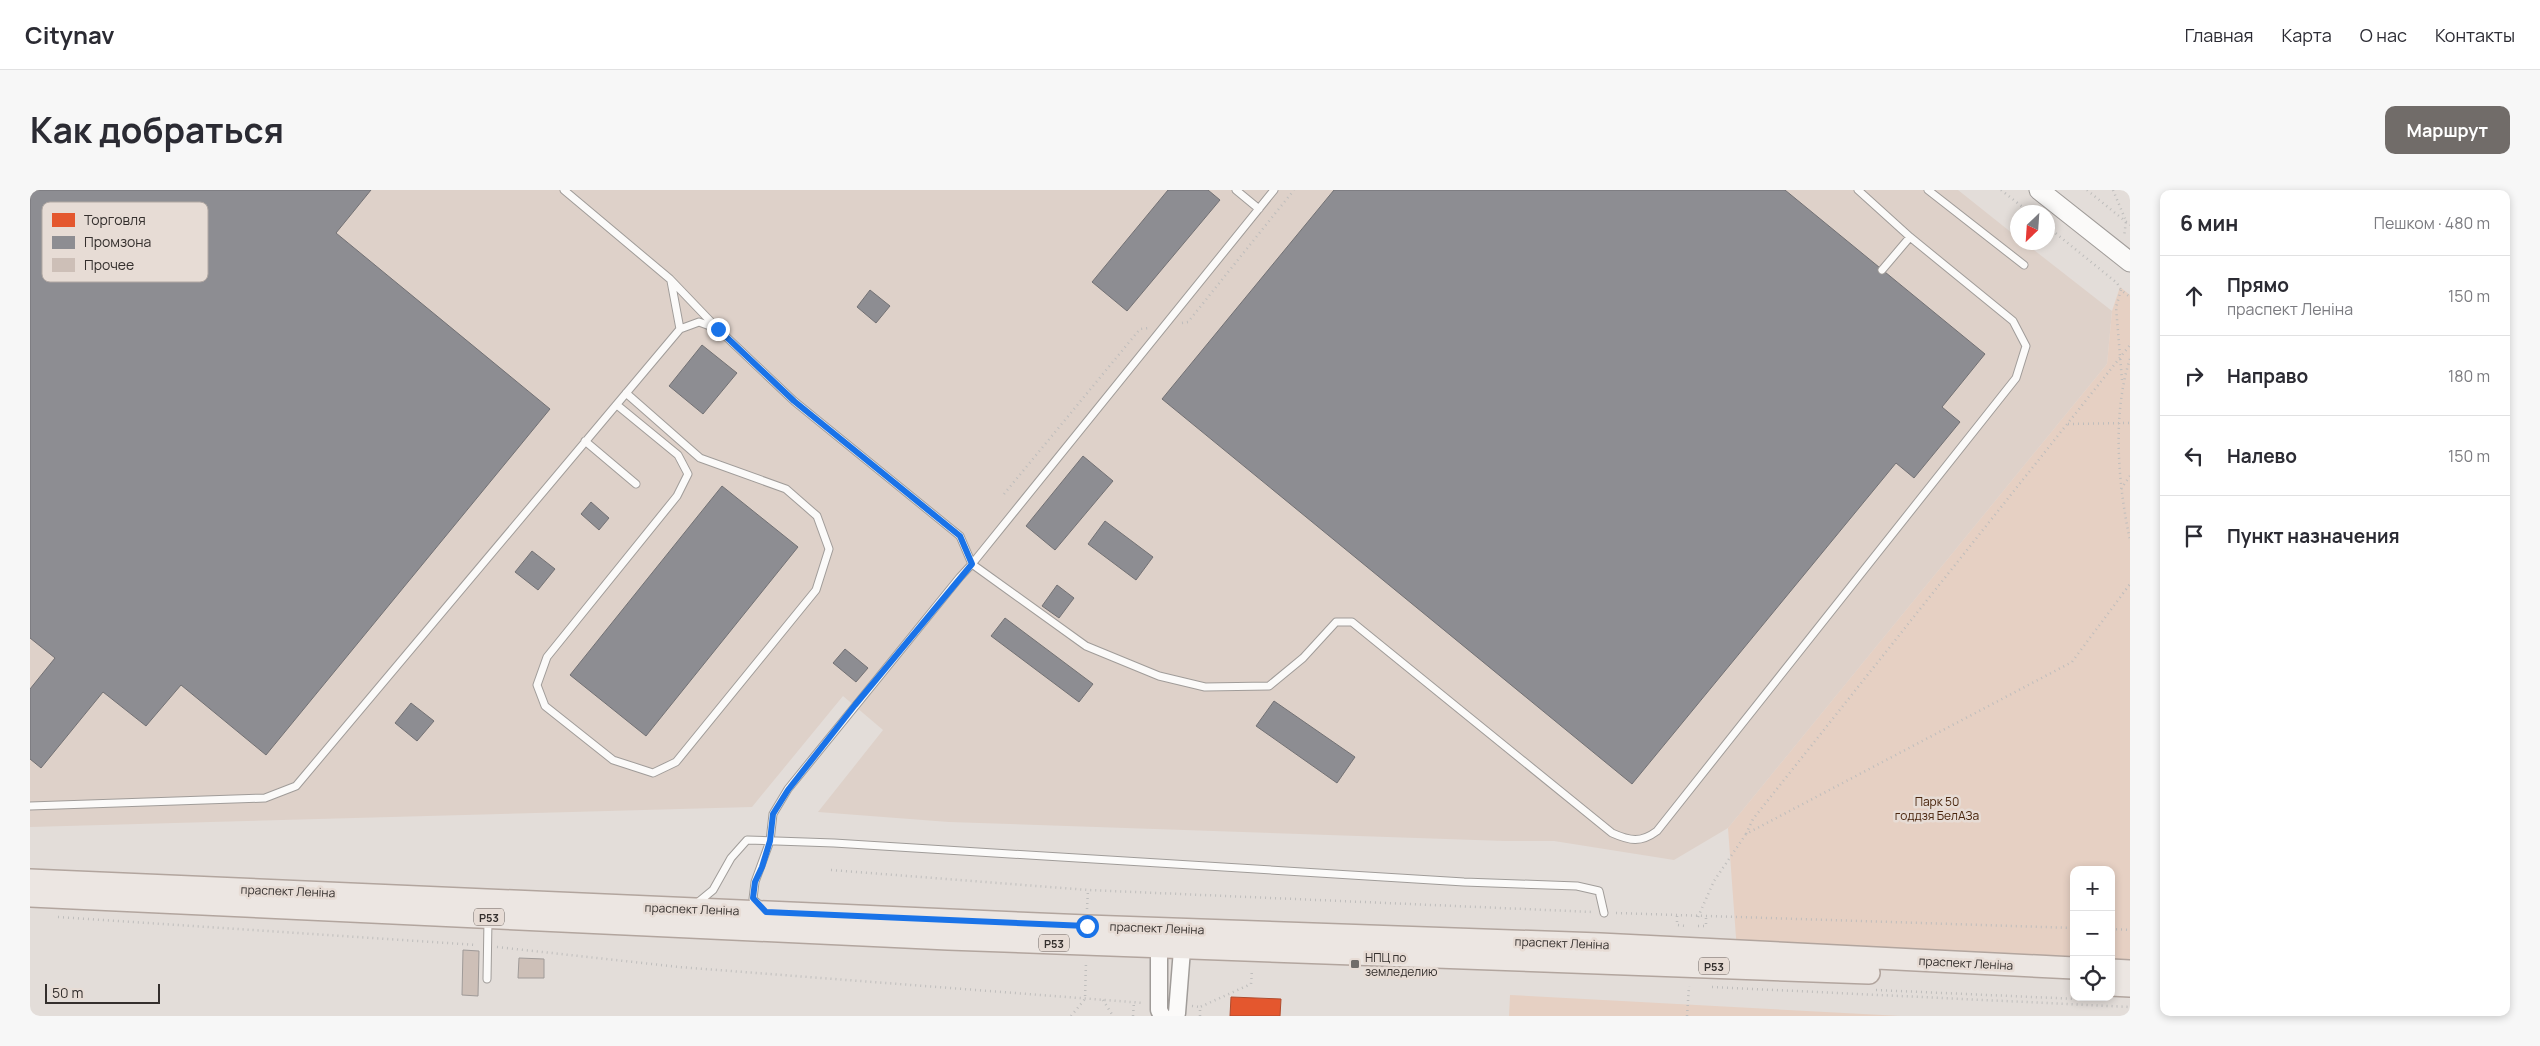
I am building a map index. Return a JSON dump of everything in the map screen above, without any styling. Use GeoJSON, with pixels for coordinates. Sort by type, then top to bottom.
{"type":"FeatureCollection","features":[{"type":"Feature","properties":{"kind":"main road"},"geometry":{"type":"LineString","coordinates":[[2043,191],[2130,262]]}},
{"type":"Feature","properties":{"kind":"main road","name":"праспект Леніна"},"geometry":{"type":"LineString","coordinates":[[30,880],[766,912],[1159,938]]}},
{"type":"Feature","properties":{"kind":"main road","name":"праспект Леніна"},"geometry":{"type":"LineString","coordinates":[[30,896],[948,939],[1183,938],[1600,944],[2070,968]]}},
{"type":"Feature","properties":{"kind":"main road","name":"праспект Леніна"},"geometry":{"type":"LineString","coordinates":[[1183,938],[1695,965],[2070,982]]}},
{"type":"Feature","properties":{"kind":"main road"},"geometry":{"type":"LineString","coordinates":[[2115,970],[2130,970]]}},
{"type":"Feature","properties":{"kind":"main road"},"geometry":{"type":"LineString","coordinates":[[2115,985],[2130,986]]}},
{"type":"Feature","properties":{"kind":"street"},"geometry":{"type":"LineString","coordinates":[[1159,938],[1159,1010],[1162,1016]]}},
{"type":"Feature","properties":{"kind":"street"},"geometry":{"type":"LineString","coordinates":[[1175,1016],[1177,1013],[1183,938]]}},
{"type":"Feature","properties":{"kind":"lane"},"geometry":{"type":"LineString","coordinates":[[564,190],[670,279],[718,329],[794,401],[960,536],[972,564],[1086,646],[1159,676],[1205,687],[1269,686],[1302,658],[1336,622],[1352,622],[1612,834],[1629,840],[1645,839],[1657,831],[2016,378],[2026,346],[2013,321],[1910,237],[1860,191]]}},
{"type":"Feature","properties":{"kind":"lane"},"geometry":{"type":"LineString","coordinates":[[1236,190],[1259,209]]}},
{"type":"Feature","properties":{"kind":"lane"},"geometry":{"type":"LineString","coordinates":[[766,912],[753,898],[755,882],[770,841],[773,814],[788,790],[867,690],[972,564],[1274,190]]}},
{"type":"Feature","properties":{"kind":"lane"},"geometry":{"type":"LineString","coordinates":[[1928,190],[2024,265]]}},
{"type":"Feature","properties":{"kind":"lane"},"geometry":{"type":"LineString","coordinates":[[1882,270],[1910,237]]}},
{"type":"Feature","properties":{"kind":"lane"},"geometry":{"type":"LineString","coordinates":[[670,279],[680,329]]}},
{"type":"Feature","properties":{"kind":"lane"},"geometry":{"type":"LineString","coordinates":[[30,806],[265,798],[296,786],[680,329],[699,322],[718,329]]}},
{"type":"Feature","properties":{"kind":"lane"},"geometry":{"type":"LineString","coordinates":[[617,405],[678,456],[688,474],[677,496],[547,657],[537,685],[545,706],[613,760],[652,773],[676,762],[816,590],[829,549],[817,516],[786,489],[700,458],[626,393]]}},
{"type":"Feature","properties":{"kind":"lane"},"geometry":{"type":"LineString","coordinates":[[585,441],[636,484]]}},
{"type":"Feature","properties":{"kind":"lane"},"geometry":{"type":"LineString","coordinates":[[689,910],[713,890],[731,858],[747,840],[1464,882],[1577,886],[1599,891],[1604,913]]}},
{"type":"Feature","properties":{"kind":"lane"},"geometry":{"type":"LineString","coordinates":[[487,980],[488,917]]}},
{"type":"Feature","properties":{"kind":"path"},"geometry":{"type":"LineString","coordinates":[[2001,190],[2020,205]]}},
{"type":"Feature","properties":{"kind":"path"},"geometry":{"type":"LineString","coordinates":[[2087,190],[2130,225]]}},
{"type":"Feature","properties":{"kind":"path"},"geometry":{"type":"LineString","coordinates":[[2055,233],[2117,283],[2121,290],[2130,297]]}},
{"type":"Feature","properties":{"kind":"path"},"geometry":{"type":"LineString","coordinates":[[2121,290],[2116,307],[2122,384],[2120,423],[2121,489],[2130,540]]}},
{"type":"Feature","properties":{"kind":"path"},"geometry":{"type":"LineString","coordinates":[[1698,917],[1714,881],[1746,834],[1753,819],[2130,345]]}},
{"type":"Feature","properties":{"kind":"path"},"geometry":{"type":"LineString","coordinates":[[2122,384],[2130,359]]}},
{"type":"Feature","properties":{"kind":"path"},"geometry":{"type":"LineString","coordinates":[[2068,424],[2130,423]]}},
{"type":"Feature","properties":{"kind":"path"},"geometry":{"type":"LineString","coordinates":[[2121,489],[2130,476]]}},
{"type":"Feature","properties":{"kind":"path"},"geometry":{"type":"LineString","coordinates":[[1746,834],[2072,662],[2130,584]]}},
{"type":"Feature","properties":{"kind":"path"},"geometry":{"type":"LineString","coordinates":[[831,870],[1088,890],[1698,917],[2070,928]]}},
{"type":"Feature","properties":{"kind":"path"},"geometry":{"type":"LineString","coordinates":[[50,916],[487,946],[679,967],[1085,999],[1070,1016]]}},
{"type":"Feature","properties":{"kind":"path"},"geometry":{"type":"LineString","coordinates":[[1677,916],[1677,925],[1686,926]]}},
{"type":"Feature","properties":{"kind":"path"},"geometry":{"type":"LineString","coordinates":[[1698,926],[1706,926],[1706,917]]}},
{"type":"Feature","properties":{"kind":"path"},"geometry":{"type":"LineString","coordinates":[[2115,929],[2130,930]]}},
{"type":"Feature","properties":{"kind":"path"},"geometry":{"type":"LineString","coordinates":[[1200,1016],[1200,1007],[1251,984],[1252,969]]}},
{"type":"Feature","properties":{"kind":"path"},"geometry":{"type":"LineString","coordinates":[[1681,986],[1696,986]]}},
{"type":"Feature","properties":{"kind":"path"},"geometry":{"type":"LineString","coordinates":[[1687,1016],[1689,986]]}},
{"type":"Feature","properties":{"kind":"path"},"geometry":{"type":"LineString","coordinates":[[1703,987],[2130,1007]]}},
{"type":"Feature","properties":{"kind":"path"},"geometry":{"type":"LineString","coordinates":[[1103,1000],[1113,1016]]}},
{"type":"Feature","properties":{"kind":"path"},"geometry":{"type":"LineString","coordinates":[[1133,1016],[1134,1002]]}},
{"type":"Feature","properties":{"kind":"shaded area"},"geometry":{"type":"Polygon","coordinates":[[[30,190],[1958,190],[2010,231],[2010,250],[2034,250],[2112,311],[2107,364],[1728,828],[1674,860],[1554,841],[1505,841],[949,822],[818,812],[883,730],[843,696],[752,807],[30,827],[30,190]]]}},
{"type":"Feature","properties":{"kind":"green space","name":"Парк 50 годдзя БелАЗа"},"geometry":{"type":"Polygon","coordinates":[[[2120,287],[2130,295],[2130,966],[2115,965],[2115,866],[2070,866],[2070,964],[1737,951],[1728,828],[2107,364],[2112,311],[2120,287]]]}},
{"type":"Feature","properties":{"kind":"green space"},"geometry":{"type":"Polygon","coordinates":[[[1510,995],[1901,1016],[1509,1016],[1510,995]]]}},
{"type":"Feature","properties":{"kind":"building: Торговля"},"geometry":{"type":"Polygon","coordinates":[[[1231,997],[1281,999],[1280,1016],[1230,1016],[1231,997]]]}},
{"type":"Feature","properties":{"kind":"building: Промзона"},"geometry":{"type":"Polygon","coordinates":[[[30,190],[371,190],[336,233],[550,409],[266,755],[181,685],[146,726],[103,692],[41,768],[30,759],[30,689],[55,658],[30,638],[30,190]]]}},
{"type":"Feature","properties":{"kind":"building: Промзона"},"geometry":{"type":"Polygon","coordinates":[[[1168,190],[1208,190],[1220,200],[1127,311],[1092,282],[1168,190]]]}},
{"type":"Feature","properties":{"kind":"building: Промзона"},"geometry":{"type":"Polygon","coordinates":[[[1334,190],[1785,190],[1985,354],[1942,407],[1960,422],[1914,478],[1896,463],[1632,784],[1162,399],[1334,190]]]}},
{"type":"Feature","properties":{"kind":"building: Промзона"},"geometry":{"type":"Polygon","coordinates":[[[870,290],[890,306],[876,323],[857,307],[870,290]]]}},
{"type":"Feature","properties":{"kind":"building: Промзона"},"geometry":{"type":"Polygon","coordinates":[[[702,345],[737,373],[703,414],[669,386],[702,345]]]}},
{"type":"Feature","properties":{"kind":"building: Промзона"},"geometry":{"type":"Polygon","coordinates":[[[1083,456],[1113,481],[1055,550],[1026,526],[1083,456]]]}},
{"type":"Feature","properties":{"kind":"building: Промзона"},"geometry":{"type":"Polygon","coordinates":[[[722,486],[798,547],[646,736],[570,675],[722,486]]]}},
{"type":"Feature","properties":{"kind":"building: Промзона"},"geometry":{"type":"Polygon","coordinates":[[[591,502],[609,518],[599,530],[581,514],[591,502]]]}},
{"type":"Feature","properties":{"kind":"building: Промзона"},"geometry":{"type":"Polygon","coordinates":[[[1105,521],[1153,557],[1136,580],[1088,544],[1105,521]]]}},
{"type":"Feature","properties":{"kind":"building: Промзона"},"geometry":{"type":"Polygon","coordinates":[[[532,551],[555,569],[538,590],[515,572],[532,551]]]}},
{"type":"Feature","properties":{"kind":"building: Промзона"},"geometry":{"type":"Polygon","coordinates":[[[1057,585],[1074,598],[1059,618],[1042,606],[1057,585]]]}},
{"type":"Feature","properties":{"kind":"building: Промзона"},"geometry":{"type":"Polygon","coordinates":[[[1005,618],[1093,684],[1079,702],[991,636],[1005,618]]]}},
{"type":"Feature","properties":{"kind":"building: Промзона"},"geometry":{"type":"Polygon","coordinates":[[[845,649],[868,668],[856,682],[833,663],[845,649]]]}},
{"type":"Feature","properties":{"kind":"building: Промзона"},"geometry":{"type":"Polygon","coordinates":[[[1274,701],[1355,757],[1337,783],[1256,726],[1274,701]]]}},
{"type":"Feature","properties":{"kind":"building: Промзона"},"geometry":{"type":"Polygon","coordinates":[[[411,703],[434,721],[417,741],[395,723],[411,703]]]}},
{"type":"Feature","properties":{"kind":"building: Прочее"},"geometry":{"type":"Polygon","coordinates":[[[463,950],[479,951],[478,996],[462,995],[463,950]]]}},
{"type":"Feature","properties":{"kind":"building: Прочее"},"geometry":{"type":"Polygon","coordinates":[[[519,958],[544,959],[544,978],[518,978],[519,958]]]}},
{"type":"Feature","properties":{"kind":"place","name":"НПЦ по земледелию"},"geometry":{"type":"Point","coordinates":[1355,964]}},
{"type":"Feature","properties":{"kind":"route"},"geometry":{"type":"LineString","coordinates":[[718,329],[794,401],[960,536],[972,564],[855,705],[788,790],[773,814],[770,841],[755,882],[753,898],[766,912],[1087,926]]}}]}
